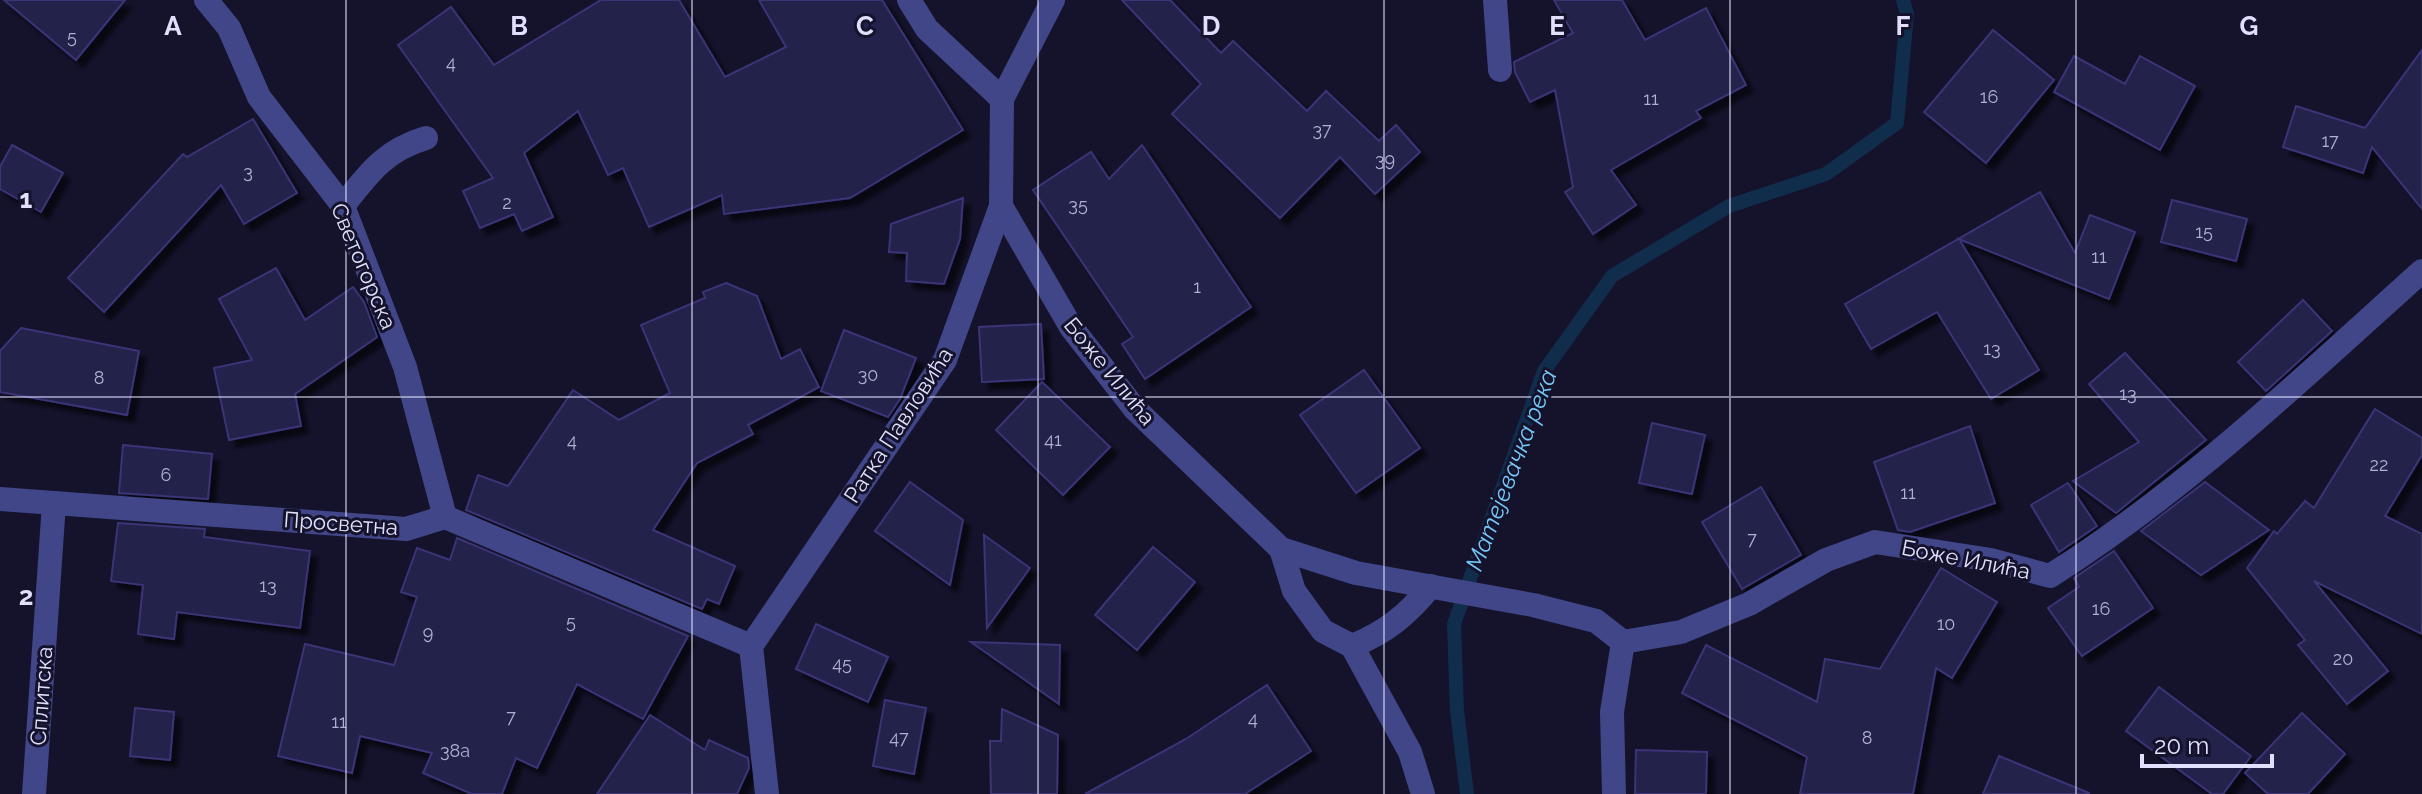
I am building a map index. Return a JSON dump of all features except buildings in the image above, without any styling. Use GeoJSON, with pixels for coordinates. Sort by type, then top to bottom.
{"type":"FeatureCollection","features":[{"type":"Feature","properties":{"kind":"street","name":"Светогорска"},"geometry":{"type":"LineString","coordinates":[[206,0],[229,28],[259,97],[343,206],[405,367],[445,517]]}},
{"type":"Feature","properties":{"kind":"street"},"geometry":{"type":"LineString","coordinates":[[909,0],[927,29],[1002,99]]}},
{"type":"Feature","properties":{"kind":"street","name":"Ратка Павловића"},"geometry":{"type":"LineString","coordinates":[[751,646],[945,360],[1001,206],[1002,99],[1053,0]]}},
{"type":"Feature","properties":{"kind":"street"},"geometry":{"type":"LineString","coordinates":[[1495,0],[1500,70]]}},
{"type":"Feature","properties":{"kind":"street"},"geometry":{"type":"LineString","coordinates":[[343,206],[372,169],[401,145],[426,138]]}},
{"type":"Feature","properties":{"kind":"street","name":"Боже Илића"},"geometry":{"type":"LineString","coordinates":[[1001,206],[1071,327],[1135,409],[1281,549],[1356,573],[1533,605],[1596,621],[1623,642],[1681,632],[1749,604],[1826,560],[1875,542],[1991,560],[2050,576],[2118,533],[2264,413],[2422,271]]}},
{"type":"Feature","properties":{"kind":"street","name":"Просветна"},"geometry":{"type":"LineString","coordinates":[[0,499],[406,529],[445,517]]}},
{"type":"Feature","properties":{"kind":"street","name":"Сплитска"},"geometry":{"type":"LineString","coordinates":[[34,794],[54,503]]}},
{"type":"Feature","properties":{"kind":"street"},"geometry":{"type":"LineString","coordinates":[[445,517],[751,646],[767,794]]}},
{"type":"Feature","properties":{"kind":"street","name":"Боже Илића"},"geometry":{"type":"LineString","coordinates":[[1281,549],[1294,591],[1323,631],[1352,646]]}},
{"type":"Feature","properties":{"kind":"street"},"geometry":{"type":"LineString","coordinates":[[1423,794],[1410,752],[1352,646],[1377,636],[1405,617],[1431,586]]}},
{"type":"Feature","properties":{"kind":"street"},"geometry":{"type":"LineString","coordinates":[[1614,794],[1612,712],[1623,642]]}},
{"type":"Feature","properties":{"kind":"waterway","name":"Матејевачка река"},"geometry":{"type":"LineString","coordinates":[[1467,794],[1457,711],[1454,624],[1544,371],[1612,276],[1729,206],[1826,174],[1897,123],[1907,14],[1903,0]]}}]}
